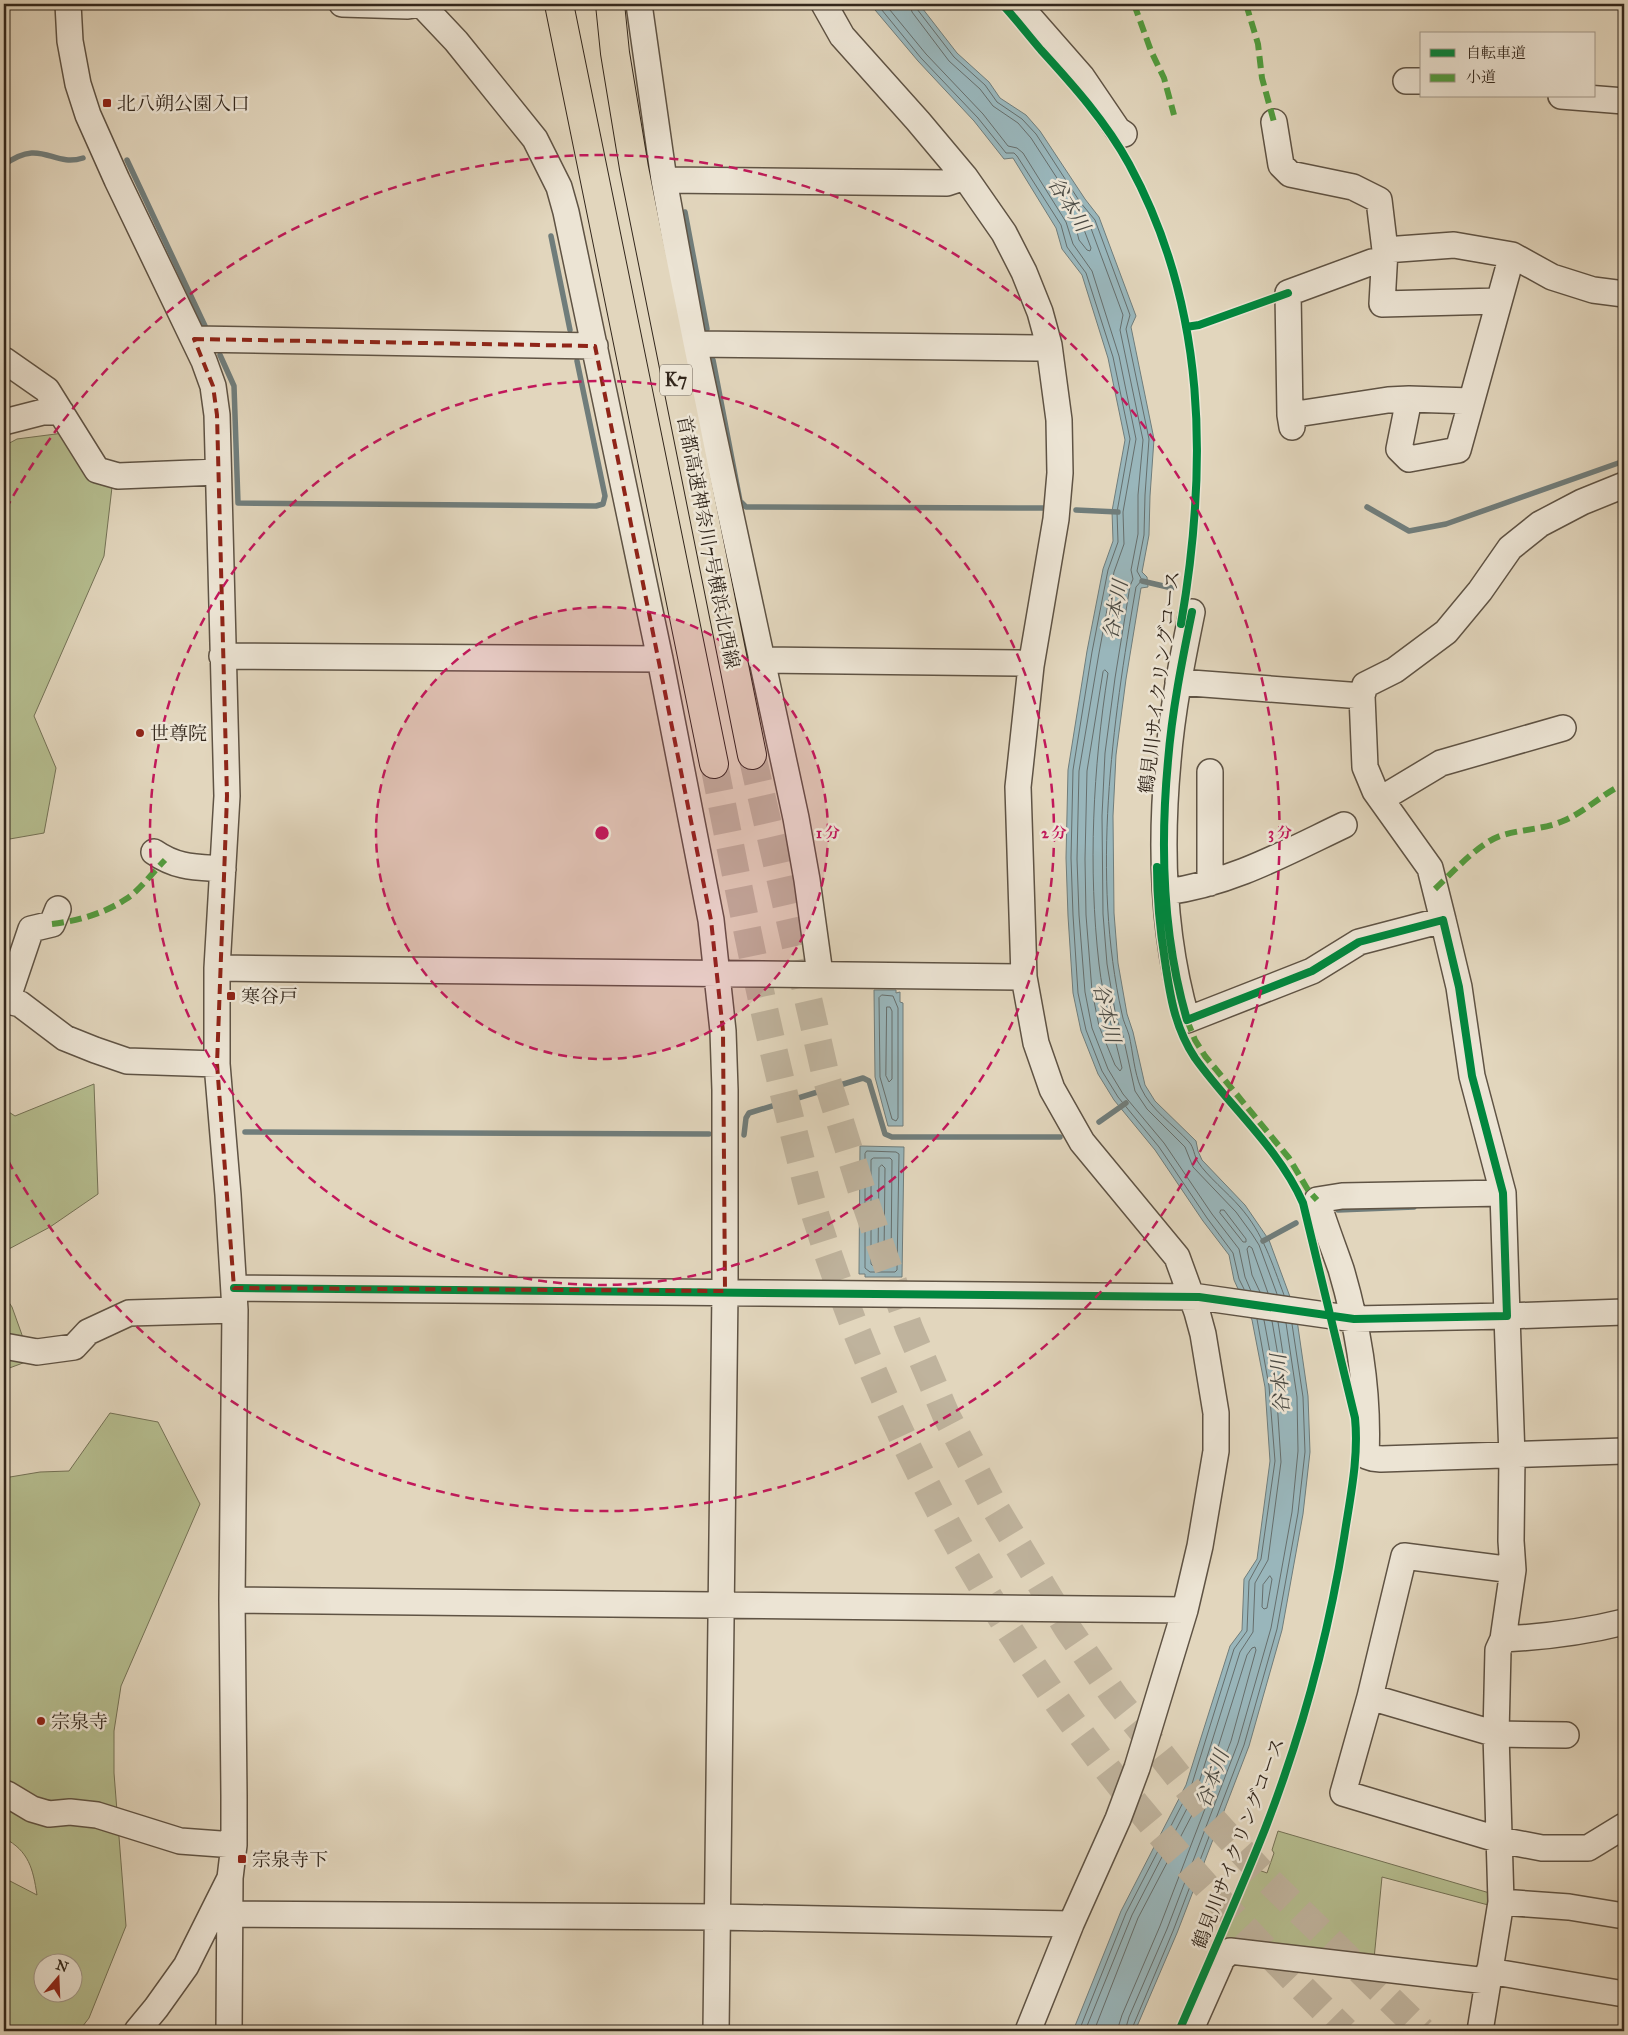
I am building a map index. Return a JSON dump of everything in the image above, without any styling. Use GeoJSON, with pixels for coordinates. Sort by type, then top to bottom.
{"type":"FeatureCollection","features":[{"type":"Feature","properties":{"kind":"highway"},"geometry":{"type":"LineString","coordinates":[[559,4],[594,177]]}},
{"type":"Feature","properties":{"kind":"highway","name":"K7"},"geometry":{"type":"LineString","coordinates":[[578,4],[594,177]]}},
{"type":"Feature","properties":{"kind":"highway","name":"首都高速神奈川7号横浜北西線"},"geometry":{"type":"LineString","coordinates":[[610,4],[615,54],[634,168],[752,754]]}},
{"type":"Feature","properties":{"kind":"highway","name":"首都高速神奈川7号横浜北西線"},"geometry":{"type":"LineString","coordinates":[[594,177],[714,764]]}},
{"type":"Feature","properties":{"kind":"street"},"geometry":{"type":"LineString","coordinates":[[68,4],[70,41],[78,84],[88,115],[116,180],[194,339],[213,386],[217,415],[227,796],[217,968],[217,1064],[235,1299],[232,1600],[234,1845],[230,1878],[229,2031]]}},
{"type":"Feature","properties":{"kind":"street"},"geometry":{"type":"LineString","coordinates":[[342,4],[408,6],[421,4],[456,41],[535,139],[559,187],[566,212],[660,659],[711,920],[723,1032],[725,1090],[725,1291],[719,1917],[716,2031]]}},
{"type":"Feature","properties":{"kind":"street"},"geometry":{"type":"LineString","coordinates":[[639,4],[664,180],[694,344],[796,818],[820,974]]}},
{"type":"Feature","properties":{"kind":"street"},"geometry":{"type":"LineString","coordinates":[[824,4],[846,42],[918,121],[965,177],[1008,240],[1024,272],[1040,312],[1049,346],[1060,420],[1060,473],[1056,519],[1031,666],[1018,788],[1024,977],[1036,1044],[1052,1089],[1082,1142],[1177,1257],[1196,1297],[1212,1378],[1216,1413],[1216,1451],[1200,1546],[1185,1610],[1137,1768],[1118,1819],[1071,1924],[1028,2031]]}},
{"type":"Feature","properties":{"kind":"street"},"geometry":{"type":"LineString","coordinates":[[1018,4],[1082,77],[1118,130],[1124,134]]}},
{"type":"Feature","properties":{"kind":"street"},"geometry":{"type":"LineString","coordinates":[[1586,98],[1624,101]]}},
{"type":"Feature","properties":{"kind":"street"},"geometry":{"type":"LineString","coordinates":[[1274,122],[1281,165],[1285,171],[1290,174],[1353,187],[1379,200],[1384,256],[1382,304],[1499,301]]}},
{"type":"Feature","properties":{"kind":"street"},"geometry":{"type":"LineString","coordinates":[[664,180],[946,183],[965,177]]}},
{"type":"Feature","properties":{"kind":"street"},"geometry":{"type":"LineString","coordinates":[[1471,401],[1409,399],[1291,421],[1288,293],[1384,256],[1454,245],[1512,255],[1552,277],[1593,290],[1624,294]]}},
{"type":"Feature","properties":{"kind":"street"},"geometry":{"type":"LineString","coordinates":[[1409,399],[1399,449],[1409,459],[1458,450],[1512,255]]}},
{"type":"Feature","properties":{"kind":"street"},"geometry":{"type":"LineString","coordinates":[[194,339],[594,346]]}},
{"type":"Feature","properties":{"kind":"street"},"geometry":{"type":"LineString","coordinates":[[694,344],[1036,348],[1049,346]]}},
{"type":"Feature","properties":{"kind":"street"},"geometry":{"type":"LineString","coordinates":[[4,360],[47,390],[97,470],[118,476],[218,472]]}},
{"type":"Feature","properties":{"kind":"street"},"geometry":{"type":"LineString","coordinates":[[4,422],[12,418],[43,412],[61,412]]}},
{"type":"Feature","properties":{"kind":"street"},"geometry":{"type":"LineString","coordinates":[[1480,2031],[1501,1902],[1496,1734],[1498,1650],[1503,1640],[1513,1570],[1511,1542],[1512,1453],[1504,1193],[1472,1076],[1459,987],[1430,868],[1375,791],[1365,767],[1362,696],[1365,685],[1395,670],[1446,632],[1480,591],[1510,548],[1540,524],[1582,502],[1624,485]]}},
{"type":"Feature","properties":{"kind":"street"},"geometry":{"type":"LineString","coordinates":[[1192,612],[1178,682],[1168,762],[1165,828],[1168,929],[1179,994],[1187,1020],[1312,971],[1359,942],[1443,920]]}},
{"type":"Feature","properties":{"kind":"street"},"geometry":{"type":"LineString","coordinates":[[222,656],[660,659]]}},
{"type":"Feature","properties":{"kind":"street"},"geometry":{"type":"LineString","coordinates":[[761,660],[1018,663],[1031,666]]}},
{"type":"Feature","properties":{"kind":"street"},"geometry":{"type":"LineString","coordinates":[[1178,682],[1362,696]]}},
{"type":"Feature","properties":{"kind":"street"},"geometry":{"type":"LineString","coordinates":[[1381,800],[1441,763],[1563,728]]}},
{"type":"Feature","properties":{"kind":"street"},"geometry":{"type":"LineString","coordinates":[[1210,772],[1210,883]]}},
{"type":"Feature","properties":{"kind":"street"},"geometry":{"type":"LineString","coordinates":[[1166,892],[1210,883],[1252,868],[1344,825]]}},
{"type":"Feature","properties":{"kind":"street"},"geometry":{"type":"LineString","coordinates":[[154,852],[165,860],[180,866],[223,869]]}},
{"type":"Feature","properties":{"kind":"street"},"geometry":{"type":"LineString","coordinates":[[58,909],[52,924],[31,929],[5,1000],[20,1004],[66,1038],[127,1061],[217,1064]]}},
{"type":"Feature","properties":{"kind":"street"},"geometry":{"type":"LineString","coordinates":[[217,968],[1024,977]]}},
{"type":"Feature","properties":{"kind":"street"},"geometry":{"type":"LineString","coordinates":[[1504,1193],[1342,1196],[1316,1200],[1341,1270],[1348,1318],[1367,1397],[1366,1456],[1380,1459],[1512,1453],[1624,1451]]}},
{"type":"Feature","properties":{"kind":"street"},"geometry":{"type":"LineString","coordinates":[[4,1346],[37,1352],[74,1347],[88,1332],[129,1313],[235,1299],[725,1291],[1196,1297],[1348,1318],[1624,1312]]}},
{"type":"Feature","properties":{"kind":"street"},"geometry":{"type":"LineString","coordinates":[[1513,1570],[1404,1556],[1370,1697],[1343,1793],[1500,1840],[1542,1848],[1588,1848],[1624,1826]]}},
{"type":"Feature","properties":{"kind":"street"},"geometry":{"type":"LineString","coordinates":[[232,1600],[1185,1610]]}},
{"type":"Feature","properties":{"kind":"street"},"geometry":{"type":"LineString","coordinates":[[1503,1640],[1589,1631],[1624,1622]]}},
{"type":"Feature","properties":{"kind":"street"},"geometry":{"type":"LineString","coordinates":[[1370,1697],[1496,1734],[1566,1736]]}},
{"type":"Feature","properties":{"kind":"street"},"geometry":{"type":"LineString","coordinates":[[4,1797],[7,1794],[32,1809],[49,1814],[70,1812],[97,1815],[180,1840],[234,1845]]}},
{"type":"Feature","properties":{"kind":"street"},"geometry":{"type":"LineString","coordinates":[[136,2031],[186,1966],[230,1878]]}},
{"type":"Feature","properties":{"kind":"street"},"geometry":{"type":"LineString","coordinates":[[1501,1902],[1568,1907],[1624,1916]]}},
{"type":"Feature","properties":{"kind":"street"},"geometry":{"type":"LineString","coordinates":[[231,1914],[719,1917],[1071,1924]]}},
{"type":"Feature","properties":{"kind":"street"},"geometry":{"type":"LineString","coordinates":[[1190,2031],[1222,1959],[1230,1951],[1488,1976],[1624,1994]]}},
{"type":"Feature","properties":{"kind":"highlighted area"},"geometry":{"type":"Polygon","coordinates":[[[194,339],[595,346],[711,920],[723,1031],[725,1291],[234,1288],[217,1064],[227,796],[217,415],[213,386],[194,339]]]}},
{"type":"Feature","properties":{"kind":"green space"},"geometry":{"type":"Polygon","coordinates":[[[79,431],[114,470],[104,556],[34,716],[56,768],[44,833],[4,840],[4,446],[17,439],[79,431]]]}},
{"type":"Feature","properties":{"kind":"green space"},"geometry":{"type":"Polygon","coordinates":[[[94,1084],[98,1194],[50,1227],[7,1250],[4,1248],[4,1109],[15,1116],[94,1084]]]}},
{"type":"Feature","properties":{"kind":"green space"},"geometry":{"type":"Polygon","coordinates":[[[4,1295],[12,1307],[31,1360],[4,1370],[4,1295]]]}},
{"type":"Feature","properties":{"kind":"green space"},"geometry":{"type":"Polygon","coordinates":[[[110,1413],[158,1422],[200,1504],[121,1686],[114,1731],[114,1773],[126,1926],[89,2018],[79,2031],[4,2031],[4,1892],[10,1881],[37,1895],[34,1877],[24,1855],[4,1838],[4,1478],[40,1472],[69,1471],[110,1413]]]}},
{"type":"Feature","properties":{"kind":"green space"},"geometry":{"type":"Polygon","coordinates":[[[1278,1831],[1493,1894],[1492,1906],[1382,1877],[1374,1959],[1238,1945],[1223,1939],[1253,1868],[1267,1873],[1274,1853],[1272,1850],[1278,1831]]]}},
{"type":"Feature","properties":{"kind":"water","name":"谷本川"},"geometry":{"type":"Polygon","coordinates":[[[870,4],[919,4],[957,53],[989,82],[1000,98],[1026,115],[1040,131],[1099,217],[1136,316],[1131,327],[1154,439],[1149,535],[1142,572],[1147,577],[1148,587],[1141,588],[1116,755],[1113,816],[1114,913],[1118,963],[1127,1014],[1145,1085],[1155,1101],[1196,1141],[1202,1160],[1245,1205],[1269,1240],[1296,1313],[1308,1396],[1310,1452],[1303,1514],[1282,1630],[1249,1746],[1177,1933],[1135,2031],[1073,2031],[1121,1911],[1186,1785],[1230,1646],[1242,1630],[1244,1579],[1257,1559],[1270,1461],[1265,1387],[1252,1320],[1234,1280],[1229,1255],[1203,1221],[1155,1150],[1114,1100],[1098,1074],[1081,1031],[1073,993],[1066,858],[1068,770],[1087,651],[1103,569],[1113,541],[1112,511],[1125,440],[1108,358],[1082,275],[1062,249],[1056,228],[1013,158],[1004,159],[974,121],[918,61],[870,4]]]}},
{"type":"Feature","properties":{"kind":"water"},"geometry":{"type":"Polygon","coordinates":[[[874,990],[896,990],[896,993],[900,992],[900,1002],[903,1003],[903,1126],[888,1126],[875,1077],[874,990]]]}},
{"type":"Feature","properties":{"kind":"water"},"geometry":{"type":"Polygon","coordinates":[[[860,1146],[904,1147],[902,1277],[865,1277],[865,1274],[859,1274],[860,1146]]]}},
{"type":"Feature","properties":{"kind":"waterway"},"geometry":{"type":"LineString","coordinates":[[4,165],[17,157],[38,153],[63,159],[83,158]]}},
{"type":"Feature","properties":{"kind":"waterway"},"geometry":{"type":"LineString","coordinates":[[127,160],[205,326]]}},
{"type":"Feature","properties":{"kind":"waterway"},"geometry":{"type":"LineString","coordinates":[[685,212],[707,329]]}},
{"type":"Feature","properties":{"kind":"waterway"},"geometry":{"type":"LineString","coordinates":[[551,236],[570,330]]}},
{"type":"Feature","properties":{"kind":"waterway"},"geometry":{"type":"LineString","coordinates":[[220,355],[234,386],[238,503],[596,506],[603,504],[605,496],[577,361]]}},
{"type":"Feature","properties":{"kind":"waterway"},"geometry":{"type":"LineString","coordinates":[[713,360],[740,501],[746,507],[1049,508]]}},
{"type":"Feature","properties":{"kind":"waterway"},"geometry":{"type":"LineString","coordinates":[[1367,507],[1409,531],[1446,524],[1624,461]]}},
{"type":"Feature","properties":{"kind":"waterway"},"geometry":{"type":"LineString","coordinates":[[1076,510],[1118,512]]}},
{"type":"Feature","properties":{"kind":"waterway"},"geometry":{"type":"LineString","coordinates":[[1142,581],[1172,588]]}},
{"type":"Feature","properties":{"kind":"waterway"},"geometry":{"type":"LineString","coordinates":[[744,1135],[746,1118],[749,1113],[863,1078],[869,1081],[885,1134],[892,1137],[1060,1137]]}},
{"type":"Feature","properties":{"kind":"waterway"},"geometry":{"type":"LineString","coordinates":[[1099,1122],[1126,1103]]}},
{"type":"Feature","properties":{"kind":"waterway"},"geometry":{"type":"LineString","coordinates":[[245,1132],[709,1134]]}},
{"type":"Feature","properties":{"kind":"waterway"},"geometry":{"type":"LineString","coordinates":[[1338,1210],[1414,1207]]}},
{"type":"Feature","properties":{"kind":"waterway"},"geometry":{"type":"LineString","coordinates":[[1263,1241],[1296,1223]]}},
{"type":"Feature","properties":{"kind":"tunnel"},"geometry":{"type":"LineString","coordinates":[[752,755],[826,1077],[866,1204],[909,1328],[946,1415],[995,1508],[1068,1629],[1115,1697],[1213,1820],[1268,1880],[1422,2031]]}},
{"type":"Feature","properties":{"kind":"tunnel"},"geometry":{"type":"LineString","coordinates":[[714,764],[770,1036],[816,1217],[842,1294],[872,1370],[906,1445],[943,1518],[984,1589],[1074,1725],[1150,1822],[1204,1884],[1259,1944],[1345,2031]]}},
{"type":"Feature","properties":{"kind":"marked path"},"geometry":{"type":"LineString","coordinates":[[1134,4],[1151,51],[1164,78],[1174,115]]}},
{"type":"Feature","properties":{"kind":"marked path"},"geometry":{"type":"LineString","coordinates":[[1246,4],[1258,44],[1262,78],[1274,122]]}},
{"type":"Feature","properties":{"kind":"marked path"},"geometry":{"type":"LineString","coordinates":[[1435,889],[1483,845],[1500,836],[1563,821],[1624,784]]}},
{"type":"Feature","properties":{"kind":"marked path"},"geometry":{"type":"LineString","coordinates":[[52,924],[91,916],[118,904],[136,891],[165,860]]}},
{"type":"Feature","properties":{"kind":"marked path"},"geometry":{"type":"LineString","coordinates":[[1187,1020],[1195,1040],[1205,1056],[1289,1158],[1308,1190],[1317,1200]]}},
{"type":"Feature","properties":{"kind":"cycle path","name":"鶴見川サイクリングコース"},"geometry":{"type":"LineString","coordinates":[[1002,4],[1088,104],[1120,148],[1155,218],[1174,274],[1187,331],[1194,388],[1197,447],[1190,565],[1181,624]]}},
{"type":"Feature","properties":{"kind":"cycle path"},"geometry":{"type":"LineString","coordinates":[[1186,327],[1199,325],[1288,293]]}},
{"type":"Feature","properties":{"kind":"cycle path","name":"鶴見川サイクリングコース"},"geometry":{"type":"LineString","coordinates":[[234,1288],[1199,1297],[1354,1319],[1507,1316],[1503,1193],[1472,1076],[1459,987],[1443,920],[1359,942],[1312,971],[1187,1020],[1179,989],[1168,925],[1165,892],[1164,826],[1172,724],[1192,612]]}},
{"type":"Feature","properties":{"kind":"cycle path","name":"鶴見川サイクリングコース"},"geometry":{"type":"LineString","coordinates":[[1157,867],[1158,903],[1162,938],[1169,987],[1178,1023],[1195,1058],[1267,1145],[1293,1183],[1303,1203],[1355,1418],[1356,1433],[1353,1478],[1344,1538],[1330,1612],[1302,1722],[1265,1829],[1179,2031]]}},
{"type":"Feature","properties":{"kind":"place","name":"北八朔公園入口"},"geometry":{"type":"Point","coordinates":[107,103]}},
{"type":"Feature","properties":{"kind":"place","name":"世尊院"},"geometry":{"type":"Point","coordinates":[140,733]}},
{"type":"Feature","properties":{"kind":"place","name":"寒谷戸"},"geometry":{"type":"Point","coordinates":[231,996]}},
{"type":"Feature","properties":{"kind":"place","name":"宗泉寺"},"geometry":{"type":"Point","coordinates":[41,1721]}},
{"type":"Feature","properties":{"kind":"place","name":"宗泉寺下"},"geometry":{"type":"Point","coordinates":[242,1859]}}]}
